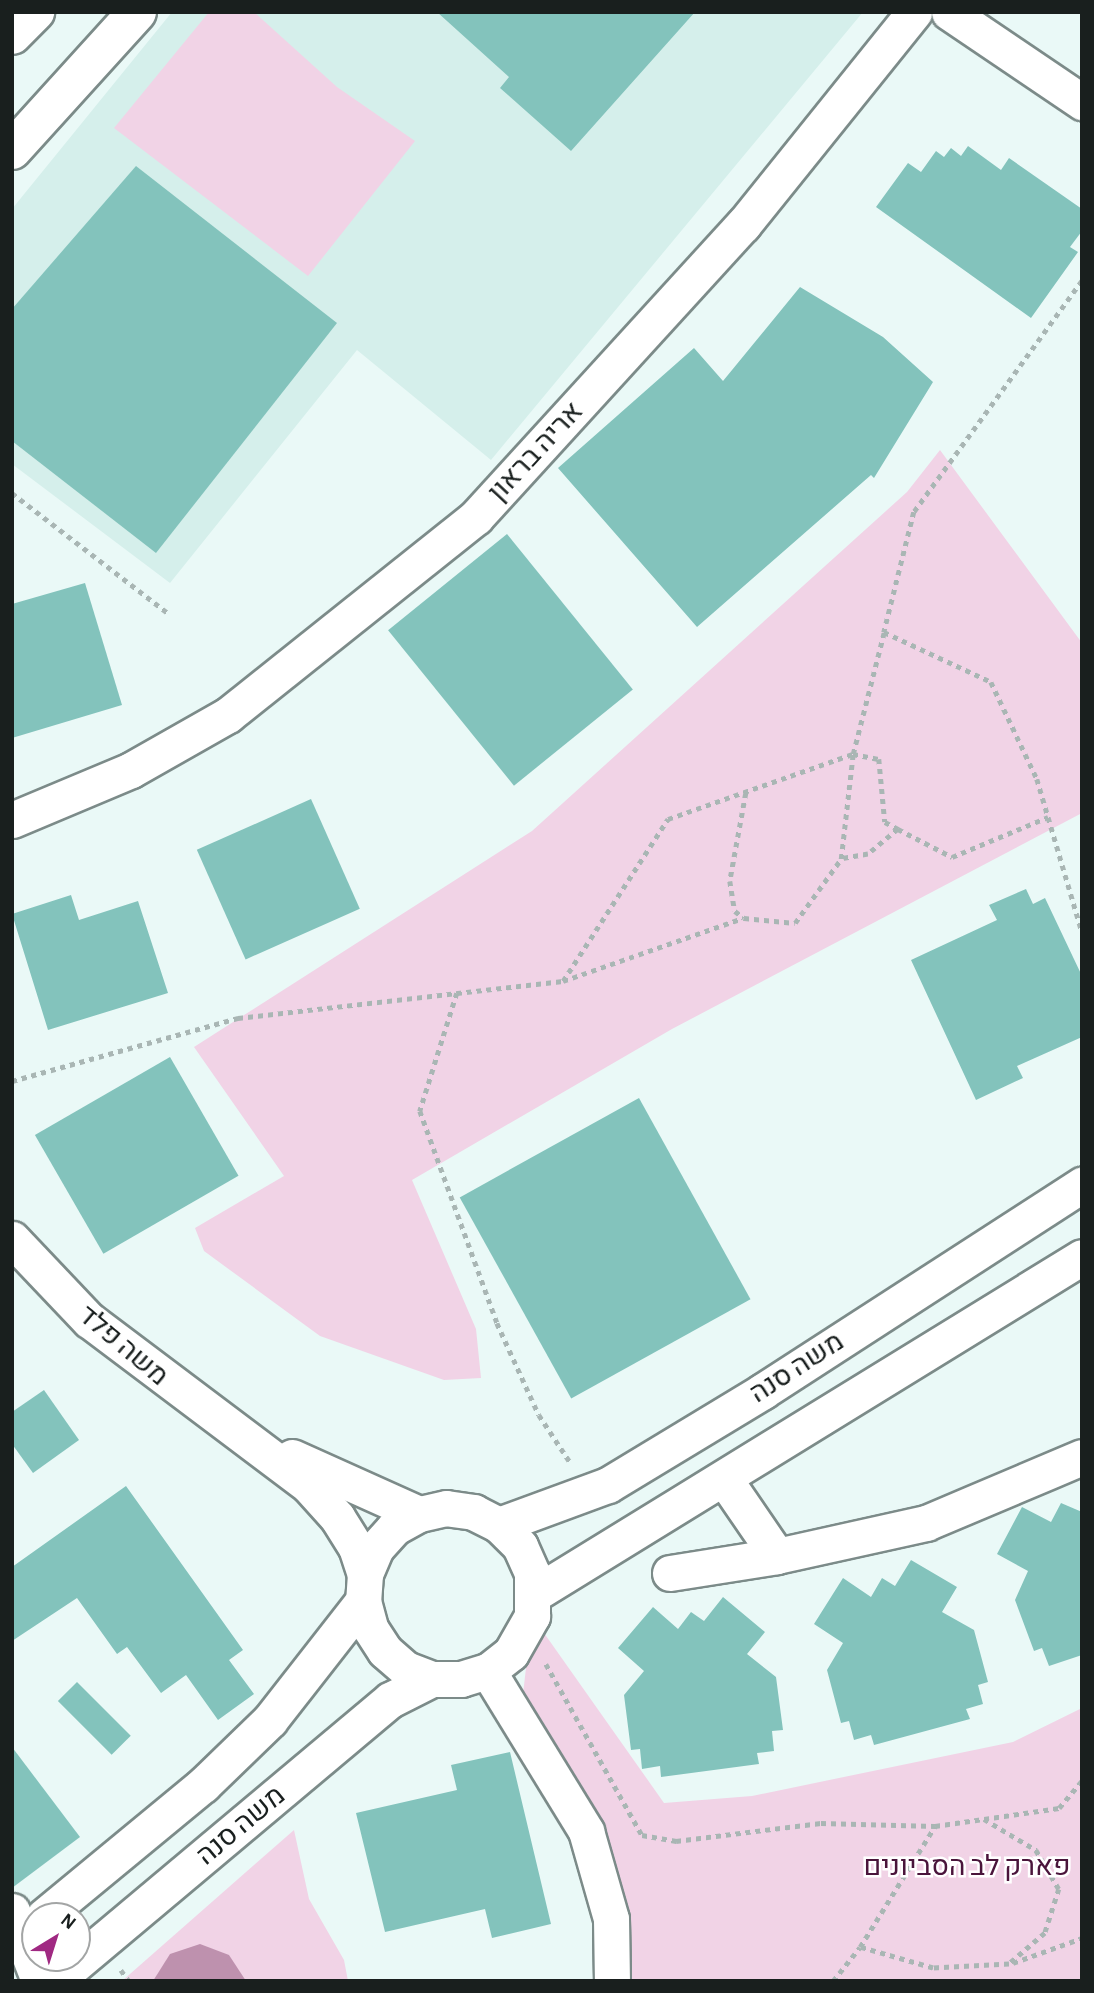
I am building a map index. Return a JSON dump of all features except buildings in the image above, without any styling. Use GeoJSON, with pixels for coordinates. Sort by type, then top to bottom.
{"type":"FeatureCollection","features":[{"type":"Feature","properties":{"kind":"main road"},"geometry":{"type":"LineString","coordinates":[[12,35],[35,12]]}},
{"type":"Feature","properties":{"kind":"main road"},"geometry":{"type":"LineString","coordinates":[[12,150],[137,12]]}},
{"type":"Feature","properties":{"kind":"street","name":"אריה בראון"},"geometry":{"type":"LineString","coordinates":[[12,820],[72,792],[131,770],[228,715],[476,517],[743,225],[914,12]]}},
{"type":"Feature","properties":{"kind":"street"},"geometry":{"type":"LineString","coordinates":[[949,12],[1082,102]]}},
{"type":"Feature","properties":{"kind":"street","name":"אריה בראון"},"geometry":{"type":"LineString","coordinates":[[12,799],[72,792]]}},
{"type":"Feature","properties":{"kind":"street","name":"משה סנה"},"geometry":{"type":"LineString","coordinates":[[499,1525],[590,1492],[763,1391],[1082,1185]]}},
{"type":"Feature","properties":{"kind":"street","name":"משה פלד"},"geometry":{"type":"LineString","coordinates":[[12,1239],[89,1320],[174,1388],[247,1436],[309,1486],[337,1517],[356,1547],[364,1588]]}},
{"type":"Feature","properties":{"kind":"street","name":"משה סנה"},"geometry":{"type":"LineString","coordinates":[[534,1594],[725,1480],[1082,1257]]}},
{"type":"Feature","properties":{"kind":"street","name":"משה פלד"},"geometry":{"type":"LineString","coordinates":[[247,1436],[419,1514]]}},
{"type":"Feature","properties":{"kind":"street"},"geometry":{"type":"LineString","coordinates":[[670,1573],[776,1556],[926,1522],[1082,1457]]}},
{"type":"Feature","properties":{"kind":"street"},"geometry":{"type":"LineString","coordinates":[[725,1480],[776,1556]]}},
{"type":"Feature","properties":{"kind":"street"},"geometry":{"type":"LineString","coordinates":[[446,1508],[474,1512],[499,1525],[520,1546],[532,1573],[534,1594],[527,1629],[511,1653],[488,1671],[461,1679],[432,1678],[406,1669],[385,1651],[370,1628],[364,1588],[376,1548],[394,1528],[419,1514],[446,1508]]}},
{"type":"Feature","properties":{"kind":"street","name":"משה סנה"},"geometry":{"type":"LineString","coordinates":[[59,1902],[203,1785],[270,1720],[364,1588]]}},
{"type":"Feature","properties":{"kind":"street"},"geometry":{"type":"LineString","coordinates":[[488,1671],[586,1831],[611,1919],[612,1981]]}},
{"type":"Feature","properties":{"kind":"street","name":"משה סנה"},"geometry":{"type":"LineString","coordinates":[[58,1974],[341,1737],[390,1700],[432,1678]]}},
{"type":"Feature","properties":{"kind":"path"},"geometry":{"type":"LineString","coordinates":[[12,1081],[238,1018],[563,981],[744,918],[794,923],[841,859],[853,754],[914,512],[1082,281]]}},
{"type":"Feature","properties":{"kind":"path"},"geometry":{"type":"LineString","coordinates":[[12,493],[169,614]]}},
{"type":"Feature","properties":{"kind":"path"},"geometry":{"type":"LineString","coordinates":[[884,632],[991,682],[1037,779],[1082,932]]}},
{"type":"Feature","properties":{"kind":"path"},"geometry":{"type":"LineString","coordinates":[[563,981],[668,819],[853,754],[879,759],[885,822],[953,858],[1048,817]]}},
{"type":"Feature","properties":{"kind":"path"},"geometry":{"type":"LineString","coordinates":[[744,918],[735,911],[730,881],[746,792]]}},
{"type":"Feature","properties":{"kind":"path"},"geometry":{"type":"LineString","coordinates":[[841,859],[869,854],[898,829]]}},
{"type":"Feature","properties":{"kind":"path"},"geometry":{"type":"LineString","coordinates":[[457,993],[420,1111],[497,1323],[538,1415],[590,1492]]}},
{"type":"Feature","properties":{"kind":"path"},"geometry":{"type":"LineString","coordinates":[[527,1629],[642,1835],[676,1841],[821,1823],[935,1826],[1059,1808],[1082,1781]]}},
{"type":"Feature","properties":{"kind":"path"},"geometry":{"type":"LineString","coordinates":[[984,1819],[1036,1850],[1059,1889],[1045,1933],[1009,1964]]}},
{"type":"Feature","properties":{"kind":"path"},"geometry":{"type":"LineString","coordinates":[[833,1981],[860,1947],[935,1826]]}},
{"type":"Feature","properties":{"kind":"path"},"geometry":{"type":"LineString","coordinates":[[860,1947],[933,1968],[1009,1964],[1082,1938]]}},
{"type":"Feature","properties":{"kind":"shaded area"},"geometry":{"type":"Polygon","coordinates":[[[172,12],[863,12],[491,460],[357,350],[170,583],[12,464],[12,209],[172,12]]]}},
{"type":"Feature","properties":{"kind":"shaded area"},"geometry":{"type":"Polygon","coordinates":[[[200,1944],[229,1955],[246,1981],[153,1981],[170,1954],[200,1944]]]}},
{"type":"Feature","properties":{"kind":"green space"},"geometry":{"type":"Polygon","coordinates":[[[209,12],[254,12],[337,87],[415,141],[308,276],[114,128],[209,12]]]}},
{"type":"Feature","properties":{"kind":"green space"},"geometry":{"type":"Polygon","coordinates":[[[940,450],[1082,643],[1082,813],[672,1029],[412,1180],[476,1329],[481,1378],[444,1380],[320,1336],[204,1251],[195,1228],[284,1176],[194,1047],[532,831],[907,492],[940,450]]]}},
{"type":"Feature","properties":{"kind":"green space","name":"פארק לב הסביונים"},"geometry":{"type":"Polygon","coordinates":[[[532,1616],[664,1803],[752,1796],[1013,1742],[1082,1708],[1082,1981],[630,1981],[627,1913],[523,1694],[532,1616]]]}},
{"type":"Feature","properties":{"kind":"green space"},"geometry":{"type":"Polygon","coordinates":[[[294,1830],[309,1899],[344,1960],[348,1981],[122,1981],[294,1830]]]}}]}
